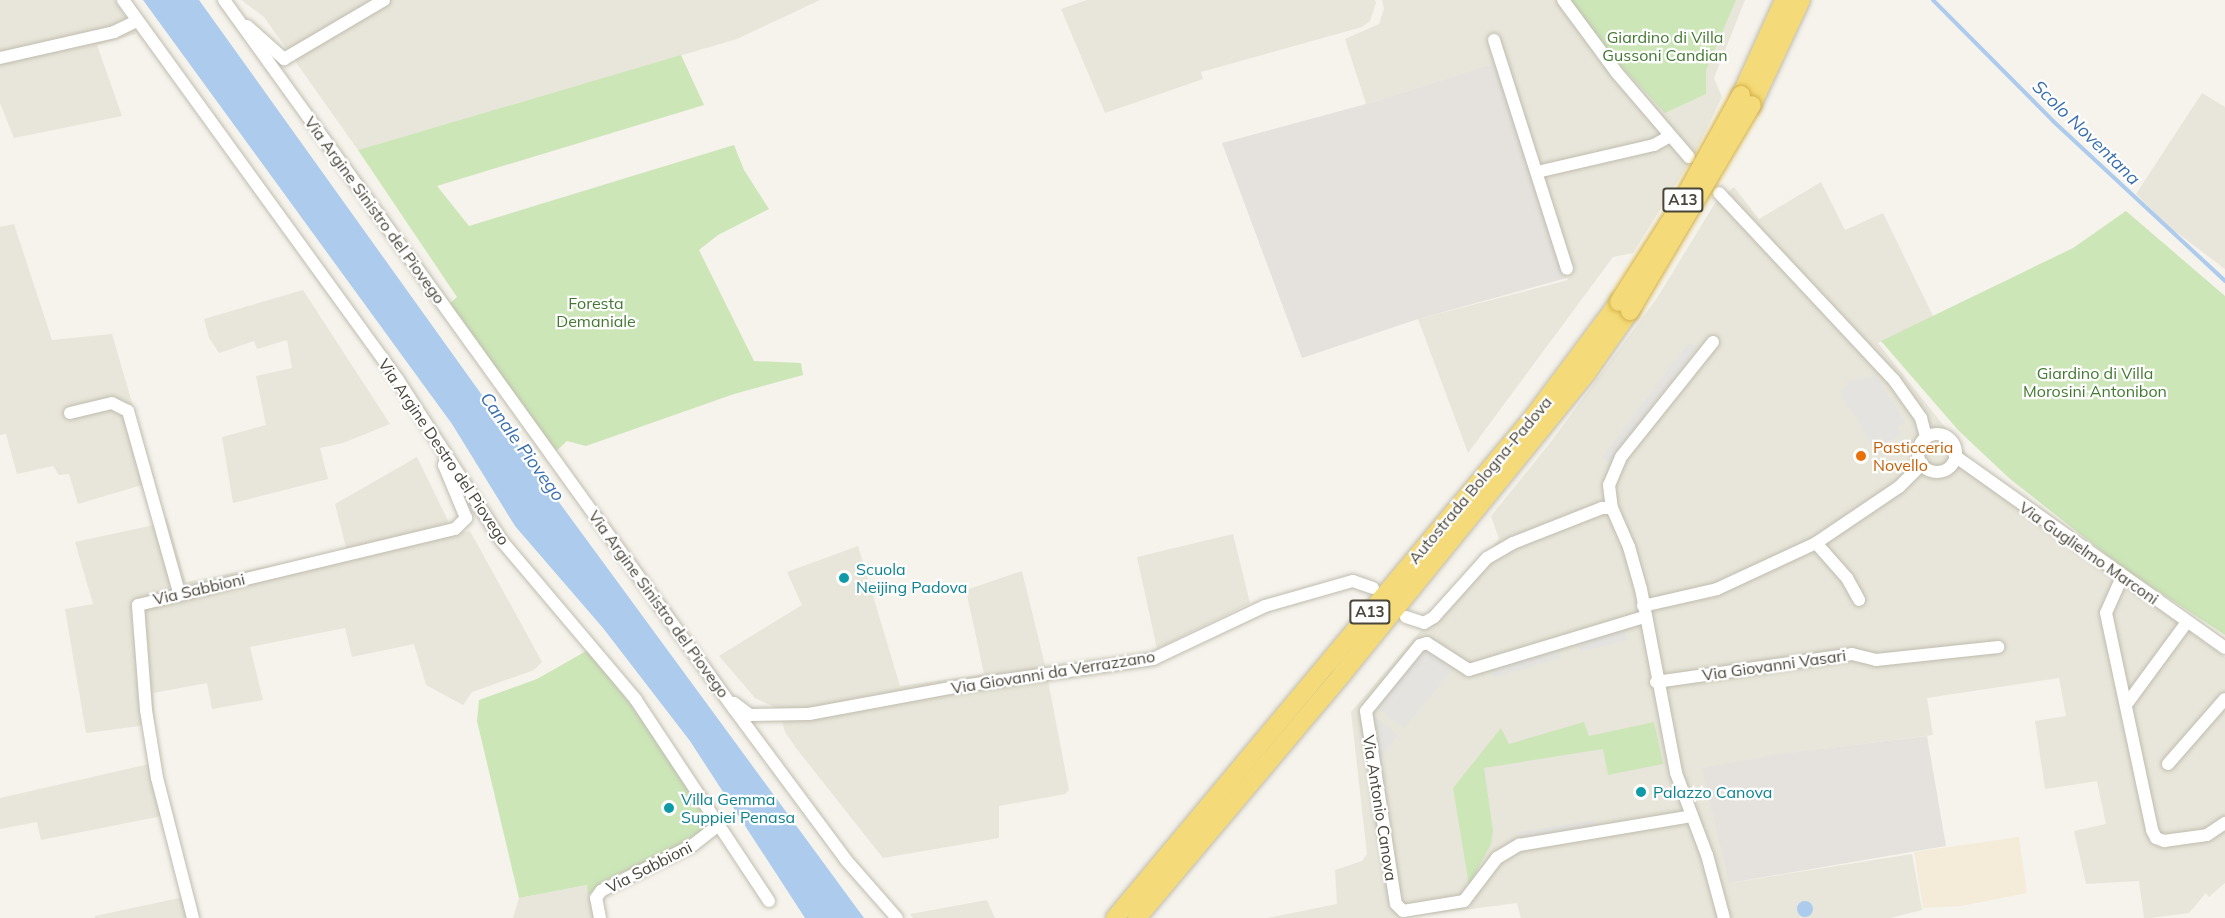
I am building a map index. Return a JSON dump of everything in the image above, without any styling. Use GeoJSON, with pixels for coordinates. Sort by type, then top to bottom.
{"type":"FeatureCollection","features":[{"type":"Feature","properties":{"kind":"highway","name":"Autostrada Bologna-Padova"},"geometry":{"type":"LineString","coordinates":[[1746,100],[1784,0]]}},
{"type":"Feature","properties":{"kind":"highway","name":"Autostrada Bologna-Padova"},"geometry":{"type":"LineString","coordinates":[[1137,918],[1343,673],[1588,371],[1676,214],[1746,100],[1801,0]]}},
{"type":"Feature","properties":{"kind":"highway","name":"Autostrada Bologna-Padova"},"geometry":{"type":"LineString","coordinates":[[1115,918],[1624,307]]}},
{"type":"Feature","properties":{"kind":"street","name":"Via Argine Destro del Piovego"},"geometry":{"type":"LineString","coordinates":[[123,0],[398,380],[501,540],[636,700],[769,901]]}},
{"type":"Feature","properties":{"kind":"street","name":"Via Argine Sinistro del Piovego"},"geometry":{"type":"LineString","coordinates":[[224,0],[846,860],[897,918]]}},
{"type":"Feature","properties":{"kind":"street","name":"Via Argine Sinistro del Piovego"},"geometry":{"type":"LineString","coordinates":[[238,20],[284,59],[384,0]]}},
{"type":"Feature","properties":{"kind":"street"},"geometry":{"type":"LineString","coordinates":[[1563,0],[1689,157]]}},
{"type":"Feature","properties":{"kind":"street"},"geometry":{"type":"LineString","coordinates":[[0,58],[114,32],[137,21]]}},
{"type":"Feature","properties":{"kind":"street"},"geometry":{"type":"LineString","coordinates":[[1494,40],[1568,269]]}},
{"type":"Feature","properties":{"kind":"street"},"geometry":{"type":"LineString","coordinates":[[1537,172],[1654,145],[1670,136]]}},
{"type":"Feature","properties":{"kind":"street"},"geometry":{"type":"LineString","coordinates":[[1719,193],[1894,380],[1921,418],[1926,437],[1919,447],[1922,464]]}},
{"type":"Feature","properties":{"kind":"street"},"geometry":{"type":"LineString","coordinates":[[1713,342],[1620,457],[1609,485],[1612,508],[1629,547],[1644,611],[1656,682],[1676,773],[1724,918]]}},
{"type":"Feature","properties":{"kind":"street"},"geometry":{"type":"LineString","coordinates":[[70,413],[112,403],[128,411],[179,593]]}},
{"type":"Feature","properties":{"kind":"street","name":"Via Guglielmo Marconi"},"geometry":{"type":"LineString","coordinates":[[1926,437],[1944,436],[1953,444],[1955,456],[2225,648]]}},
{"type":"Feature","properties":{"kind":"street"},"geometry":{"type":"LineString","coordinates":[[1922,464],[1938,472],[1950,467],[1955,456]]}},
{"type":"Feature","properties":{"kind":"street","name":"Via Sabbioni"},"geometry":{"type":"LineString","coordinates":[[194,918],[157,778],[146,710],[138,605],[179,593],[413,542],[455,529],[466,518],[444,465],[447,457]]}},
{"type":"Feature","properties":{"kind":"street"},"geometry":{"type":"LineString","coordinates":[[1644,611],[1717,589],[1816,543],[1899,487],[1922,464]]}},
{"type":"Feature","properties":{"kind":"street"},"geometry":{"type":"LineString","coordinates":[[1406,617],[1424,623],[1434,617],[1487,558],[1513,543],[1602,508],[1612,508]]}},
{"type":"Feature","properties":{"kind":"street"},"geometry":{"type":"LineString","coordinates":[[1816,543],[1847,579],[1859,600]]}},
{"type":"Feature","properties":{"kind":"street"},"geometry":{"type":"LineString","coordinates":[[2122,576],[2106,613],[2156,838],[2199,837],[2225,823]]}},
{"type":"Feature","properties":{"kind":"street","name":"Via Giovanni da Verrazzano"},"geometry":{"type":"LineString","coordinates":[[727,695],[750,714],[809,714],[956,687],[1153,659],[1234,619],[1331,586],[1353,581],[1373,588]]}},
{"type":"Feature","properties":{"kind":"street","name":"Via Antonio Canova"},"geometry":{"type":"LineString","coordinates":[[1644,611],[1469,670],[1427,643],[1420,645],[1366,711],[1396,904],[1403,911],[1453,903],[1469,897],[1497,858],[1519,845],[1692,816]]}},
{"type":"Feature","properties":{"kind":"street"},"geometry":{"type":"LineString","coordinates":[[2126,705],[2187,622]]}},
{"type":"Feature","properties":{"kind":"street","name":"Via Giovanni Vasari"},"geometry":{"type":"LineString","coordinates":[[1656,682],[1852,654],[1876,660],[1998,647]]}},
{"type":"Feature","properties":{"kind":"street"},"geometry":{"type":"LineString","coordinates":[[2168,764],[2225,699]]}},
{"type":"Feature","properties":{"kind":"street","name":"Via Sabbioni"},"geometry":{"type":"LineString","coordinates":[[600,918],[596,898],[601,891],[693,845],[720,824]]}},
{"type":"Feature","properties":{"kind":"shaded area"},"geometry":{"type":"Polygon","coordinates":[[[0,0],[115,0],[136,34],[97,45],[122,116],[14,138],[0,103],[0,0]]]}},
{"type":"Feature","properties":{"kind":"shaded area"},"geometry":{"type":"Polygon","coordinates":[[[241,0],[820,0],[737,39],[358,150],[264,17],[241,0]]]}},
{"type":"Feature","properties":{"kind":"shaded area"},"geometry":{"type":"Polygon","coordinates":[[[1087,0],[1375,0],[1376,3],[1370,21],[1362,27],[1201,72],[1203,79],[1105,113],[1061,9],[1087,0]]]}},
{"type":"Feature","properties":{"kind":"shaded area"},"geometry":{"type":"Polygon","coordinates":[[[1382,0],[1745,0],[1714,78],[1722,97],[1694,155],[1633,253],[1613,257],[1468,453],[1418,319],[1568,280],[1497,63],[1366,104],[1345,39],[1379,24],[1384,9],[1382,0]]]}},
{"type":"Feature","properties":{"kind":"shaded area"},"geometry":{"type":"Polygon","coordinates":[[[1496,63],[1567,278],[1418,319],[1302,358],[1222,143],[1366,104],[1496,63]]]}},
{"type":"Feature","properties":{"kind":"shaded area"},"geometry":{"type":"Polygon","coordinates":[[[2202,93],[2225,107],[2225,269],[2168,226],[2136,194],[2202,93]]]}},
{"type":"Feature","properties":{"kind":"shaded area"},"geometry":{"type":"Polygon","coordinates":[[[1821,182],[1845,230],[1883,213],[1934,318],[1878,343],[1975,465],[2018,504],[2225,657],[2225,883],[2209,897],[2206,893],[2189,913],[2151,918],[2144,918],[2139,881],[2086,884],[2074,831],[2106,824],[2097,781],[2045,789],[2035,721],[2066,716],[2059,678],[1927,698],[1933,735],[1782,754],[1729,883],[1912,854],[1922,910],[1890,918],[1521,918],[1517,903],[1401,918],[1267,918],[1337,904],[1335,870],[1362,861],[1367,854],[1351,712],[1499,539],[1491,516],[1550,443],[1657,298],[1715,203],[1734,187],[1759,219],[1821,182]]]}},
{"type":"Feature","properties":{"kind":"shaded area"},"geometry":{"type":"Polygon","coordinates":[[[14,224],[52,340],[112,334],[146,451],[154,490],[144,493],[142,485],[78,504],[69,474],[59,475],[53,466],[17,474],[6,434],[0,435],[0,227],[14,224]]]}},
{"type":"Feature","properties":{"kind":"shaded area"},"geometry":{"type":"Polygon","coordinates":[[[303,290],[390,424],[343,443],[320,448],[328,479],[233,503],[222,437],[266,425],[256,376],[292,368],[287,340],[257,349],[254,341],[219,353],[209,338],[204,319],[303,290]]]}},
{"type":"Feature","properties":{"kind":"shaded area"},"geometry":{"type":"Polygon","coordinates":[[[1687,345],[1698,345],[1609,463],[1602,457],[1687,345]]]}},
{"type":"Feature","properties":{"kind":"shaded area"},"geometry":{"type":"Polygon","coordinates":[[[1876,376],[1905,422],[1897,427],[1902,434],[1886,444],[1881,437],[1871,443],[1839,391],[1847,386],[1846,381],[1876,376]]]}},
{"type":"Feature","properties":{"kind":"shaded area"},"geometry":{"type":"Polygon","coordinates":[[[417,457],[454,533],[470,531],[512,607],[542,662],[534,670],[472,692],[463,705],[426,685],[414,644],[352,657],[345,628],[250,647],[263,700],[212,709],[207,683],[153,693],[155,724],[86,733],[65,609],[93,604],[75,542],[154,525],[167,518],[186,582],[347,551],[335,504],[417,457]]]}},
{"type":"Feature","properties":{"kind":"shaded area"},"geometry":{"type":"Polygon","coordinates":[[[1233,534],[1250,603],[1157,649],[1137,557],[1233,534]]]}},
{"type":"Feature","properties":{"kind":"shaded area"},"geometry":{"type":"Polygon","coordinates":[[[858,546],[900,686],[984,674],[966,590],[1022,571],[1045,665],[1069,790],[1065,794],[999,806],[999,838],[883,858],[796,748],[785,732],[779,709],[755,698],[719,656],[802,605],[787,572],[858,546]]]}},
{"type":"Feature","properties":{"kind":"shaded area"},"geometry":{"type":"Polygon","coordinates":[[[1624,630],[1627,640],[1581,652],[1579,643],[1624,630]]]}},
{"type":"Feature","properties":{"kind":"shaded area"},"geometry":{"type":"Polygon","coordinates":[[[1422,649],[1429,650],[1453,669],[1404,728],[1376,706],[1422,649]]]}},
{"type":"Feature","properties":{"kind":"shaded area"},"geometry":{"type":"Polygon","coordinates":[[[1558,649],[1561,658],[1493,678],[1490,669],[1558,649]]]}},
{"type":"Feature","properties":{"kind":"shaded area"},"geometry":{"type":"Polygon","coordinates":[[[1371,714],[1398,735],[1378,762],[1371,714]]]}},
{"type":"Feature","properties":{"kind":"shaded area"},"geometry":{"type":"Polygon","coordinates":[[[1360,729],[1364,729],[1391,894],[1386,895],[1360,729]]]}},
{"type":"Feature","properties":{"kind":"shaded area"},"geometry":{"type":"Polygon","coordinates":[[[1927,736],[1946,846],[1729,883],[1702,768],[1779,754],[1927,736]]]}},
{"type":"Feature","properties":{"kind":"shaded area"},"geometry":{"type":"Polygon","coordinates":[[[149,764],[162,816],[41,840],[37,822],[0,829],[0,798],[149,764]]]}},
{"type":"Feature","properties":{"kind":"shaded area"},"geometry":{"type":"Polygon","coordinates":[[[1594,820],[1596,828],[1519,841],[1518,832],[1594,820]]]}},
{"type":"Feature","properties":{"kind":"shaded area"},"geometry":{"type":"Polygon","coordinates":[[[2019,837],[2027,893],[1961,906],[1923,908],[1914,852],[2019,837]]]}},
{"type":"Feature","properties":{"kind":"shaded area"},"geometry":{"type":"Polygon","coordinates":[[[588,885],[589,895],[594,890],[606,918],[513,918],[519,898],[588,885]]]}},
{"type":"Feature","properties":{"kind":"shaded area"},"geometry":{"type":"Polygon","coordinates":[[[184,897],[190,918],[95,918],[95,916],[184,897]]]}},
{"type":"Feature","properties":{"kind":"shaded area"},"geometry":{"type":"Polygon","coordinates":[[[987,900],[995,918],[913,918],[910,914],[987,900]]]}},
{"type":"Feature","properties":{"kind":"green space","name":"Giardino di Villa Gussoni Candian"},"geometry":{"type":"Polygon","coordinates":[[[1570,0],[1736,0],[1706,70],[1706,94],[1665,113],[1601,44],[1570,0]]]}},
{"type":"Feature","properties":{"kind":"green space","name":"Foresta Demaniale"},"geometry":{"type":"Polygon","coordinates":[[[681,55],[704,105],[437,186],[469,226],[734,145],[744,170],[769,209],[718,235],[699,250],[754,361],[801,363],[803,375],[734,394],[586,446],[567,441],[552,455],[445,308],[457,297],[358,150],[681,55]]]}},
{"type":"Feature","properties":{"kind":"green space","name":"Giardino di Villa Morosini Antonibon"},"geometry":{"type":"Polygon","coordinates":[[[2126,211],[2225,296],[2225,635],[2126,570],[2010,479],[1958,430],[1881,341],[2073,248],[2126,211]]]}},
{"type":"Feature","properties":{"kind":"green space"},"geometry":{"type":"Polygon","coordinates":[[[588,650],[635,710],[708,816],[706,828],[663,855],[610,878],[588,895],[587,885],[519,898],[477,721],[479,700],[537,679],[588,650]]]}},
{"type":"Feature","properties":{"kind":"green space"},"geometry":{"type":"Polygon","coordinates":[[[1584,722],[1589,736],[1654,722],[1663,764],[1608,775],[1603,749],[1484,768],[1493,831],[1491,844],[1469,885],[1453,788],[1501,728],[1509,744],[1584,722]]]}},
{"type":"Feature","properties":{"kind":"water"},"geometry":{"type":"Polygon","coordinates":[[[143,0],[199,0],[542,479],[864,918],[805,918],[690,741],[603,628],[515,526],[452,424],[143,0]]]}},
{"type":"Feature","properties":{"kind":"water"},"geometry":{"type":"Polygon","coordinates":[[[1805,901],[1811,903],[1813,909],[1811,915],[1805,917],[1799,915],[1797,909],[1799,903],[1805,901]]]}},
{"type":"Feature","properties":{"kind":"waterway","name":"Scolo Noventana"},"geometry":{"type":"LineString","coordinates":[[1933,0],[2053,121],[2225,281]]}},
{"type":"Feature","properties":{"kind":"place","name":"Pasticceria Novello"},"geometry":{"type":"Point","coordinates":[1861,456]}},
{"type":"Feature","properties":{"kind":"place","name":"Scuola Neijing Padova"},"geometry":{"type":"Point","coordinates":[844,578]}},
{"type":"Feature","properties":{"kind":"place","name":"Palazzo Canova"},"geometry":{"type":"Point","coordinates":[1641,792]}},
{"type":"Feature","properties":{"kind":"place","name":"Villa Gemma Suppiei Penasa"},"geometry":{"type":"Point","coordinates":[669,808]}},
{"type":"Feature","properties":{"kind":"water label","name":"Canale Piovego"},"geometry":{"type":"Point","coordinates":[522,447]}}]}
